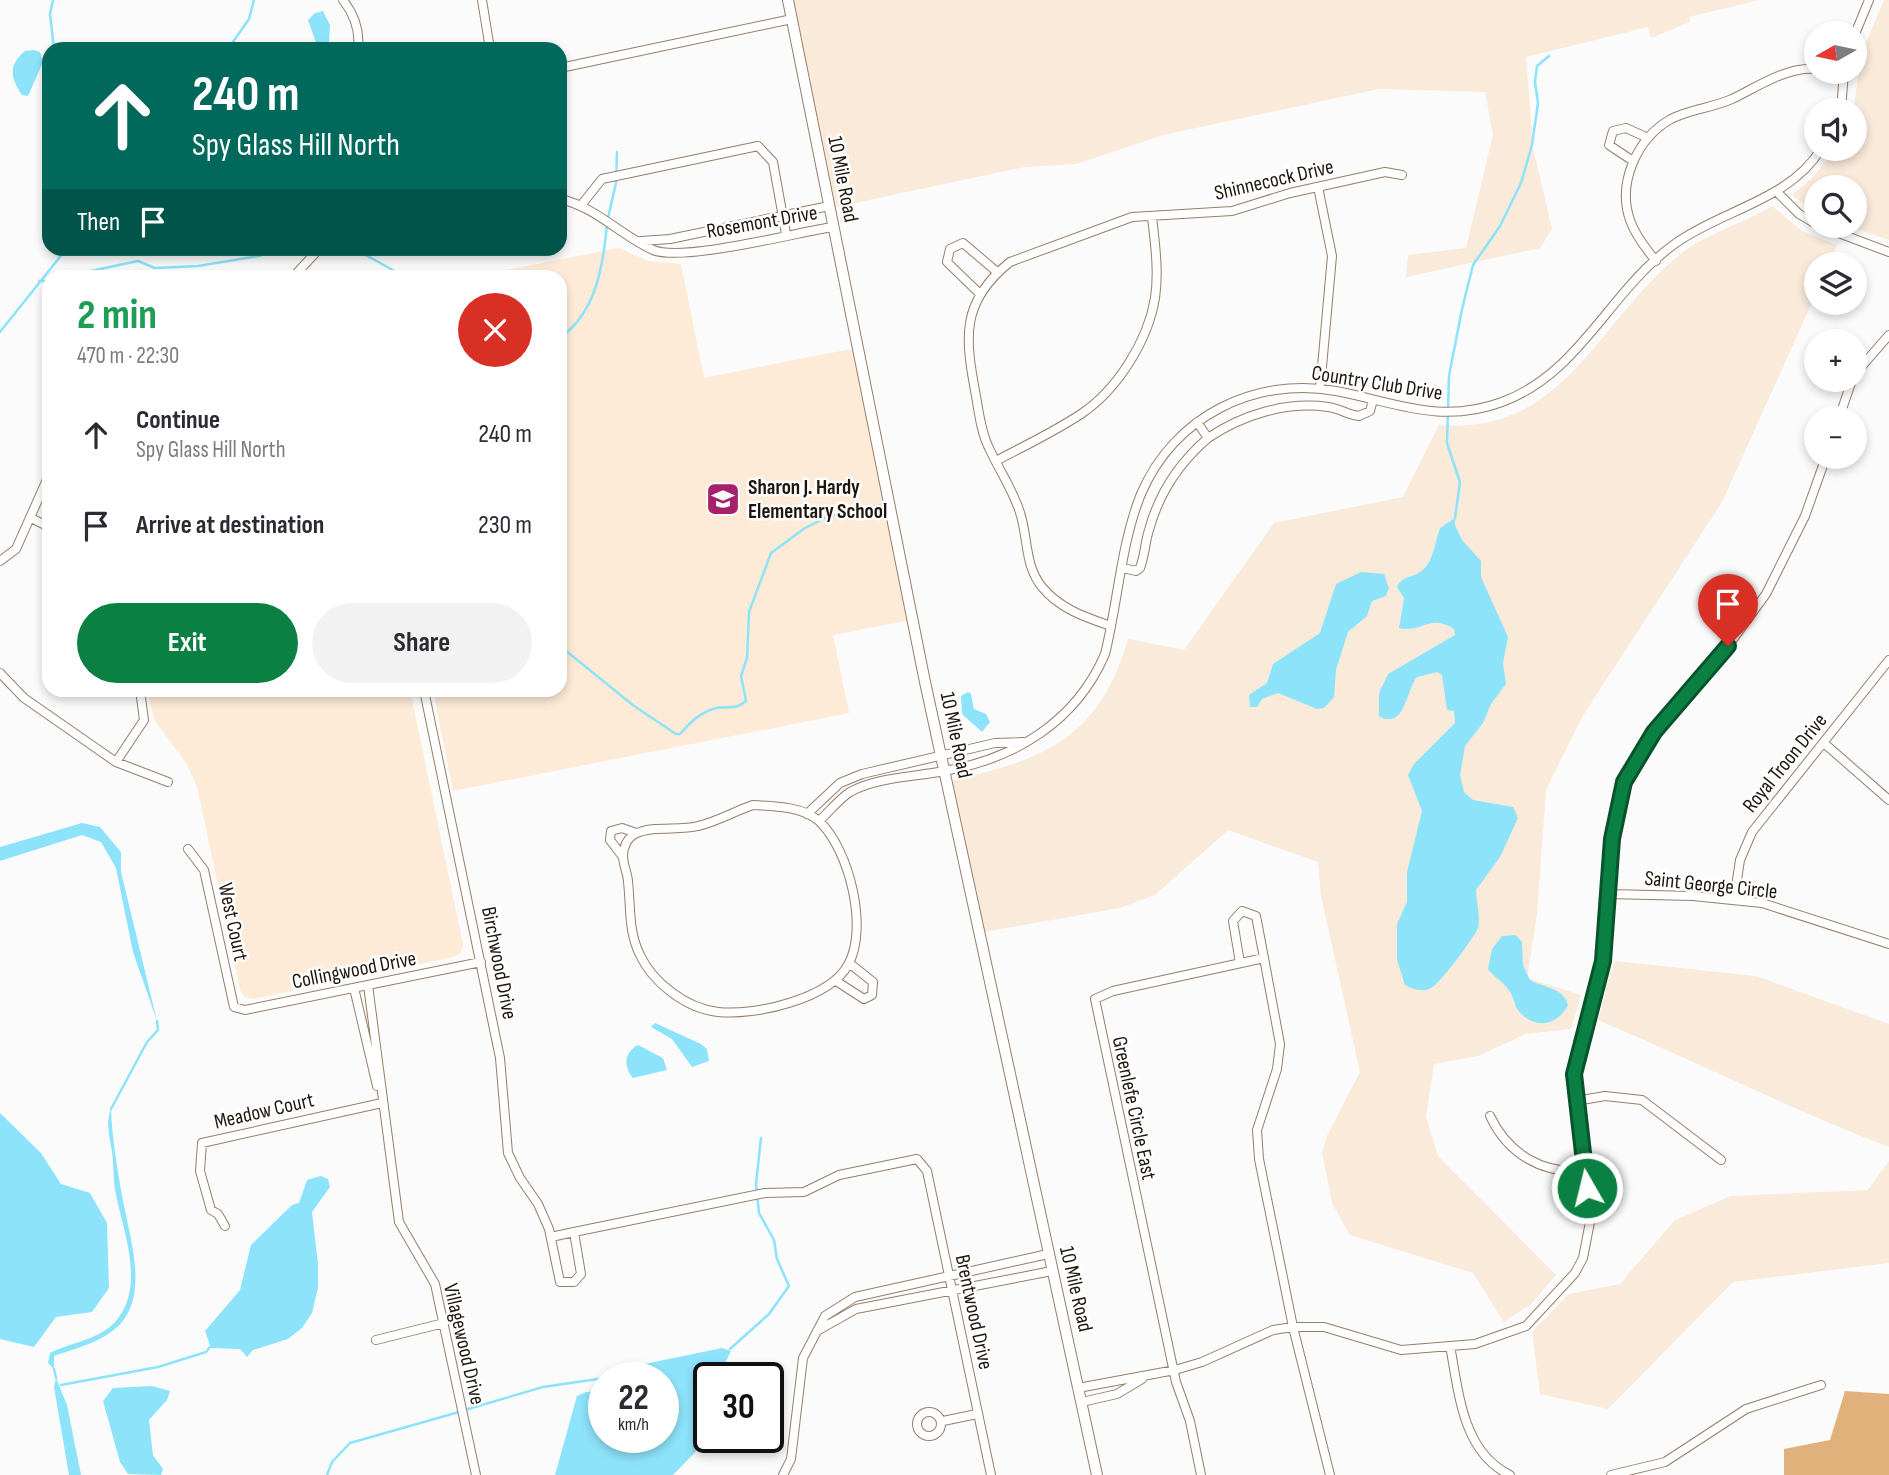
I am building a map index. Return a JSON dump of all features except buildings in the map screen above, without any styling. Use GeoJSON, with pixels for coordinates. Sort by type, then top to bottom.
{"type":"FeatureCollection","features":[{"type":"Feature","properties":{"kind":"main road","name":"10 Mile Road"},"geometry":{"type":"LineString","coordinates":[[788,0],[944,771],[1097,1475]]}},
{"type":"Feature","properties":{"kind":"street"},"geometry":{"type":"LineString","coordinates":[[343,0],[351,10],[359,42]]}},
{"type":"Feature","properties":{"kind":"street"},"geometry":{"type":"LineString","coordinates":[[482,0],[489,42]]}},
{"type":"Feature","properties":{"kind":"street"},"geometry":{"type":"LineString","coordinates":[[1860,21],[1869,0]]}},
{"type":"Feature","properties":{"kind":"street"},"geometry":{"type":"LineString","coordinates":[[567,67],[792,19]]}},
{"type":"Feature","properties":{"kind":"street"},"geometry":{"type":"LineString","coordinates":[[1656,261],[1630,221],[1626,191],[1633,161],[1648,138],[1676,116],[1728,101],[1794,71],[1804,70]]}},
{"type":"Feature","properties":{"kind":"street"},"geometry":{"type":"LineString","coordinates":[[1633,161],[1609,145],[1613,131],[1626,128],[1648,138]]}},
{"type":"Feature","properties":{"kind":"street"},"geometry":{"type":"LineString","coordinates":[[582,204],[602,179],[758,146],[773,162],[786,234]]}},
{"type":"Feature","properties":{"kind":"street","name":"Country Club Drive"},"geometry":{"type":"LineString","coordinates":[[819,821],[851,792],[886,781],[997,759],[1061,717],[1097,672],[1111,626],[1134,516],[1150,476],[1170,447],[1197,422],[1218,408],[1259,392],[1292,387],[1320,389],[1414,411],[1458,412],[1479,409],[1522,394],[1557,370],[1656,261],[1697,229],[1790,182],[1810,161]]}},
{"type":"Feature","properties":{"kind":"street","name":"Shinnecock Drive"},"geometry":{"type":"LineString","coordinates":[[1111,626],[1071,611],[1043,589],[1030,565],[1021,516],[984,435],[968,352],[970,315],[979,293],[997,272],[1010,262],[1132,217],[1232,211],[1385,172],[1402,175]]}},
{"type":"Feature","properties":{"kind":"street"},"geometry":{"type":"LineString","coordinates":[[1318,187],[1332,256],[1320,389]]}},
{"type":"Feature","properties":{"kind":"street"},"geometry":{"type":"LineString","coordinates":[[1776,191],[1804,217]]}},
{"type":"Feature","properties":{"kind":"street","name":"Rosemont Drive"},"geometry":{"type":"LineString","coordinates":[[567,201],[582,204],[625,235],[641,241],[653,250],[667,252],[697,251],[832,227]]}},
{"type":"Feature","properties":{"kind":"street","name":"Rosemont Drive"},"geometry":{"type":"LineString","coordinates":[[641,241],[695,234],[829,206]]}},
{"type":"Feature","properties":{"kind":"street"},"geometry":{"type":"LineString","coordinates":[[996,461],[1083,412],[1107,390],[1128,364],[1144,334],[1155,298],[1156,248],[1152,217]]}},
{"type":"Feature","properties":{"kind":"street","name":"Rosemont Drive"},"geometry":{"type":"LineString","coordinates":[[695,234],[697,251]]}},
{"type":"Feature","properties":{"kind":"street"},"geometry":{"type":"LineString","coordinates":[[1852,238],[1889,252]]}},
{"type":"Feature","properties":{"kind":"street"},"geometry":{"type":"LineString","coordinates":[[979,293],[947,262],[950,250],[963,243],[997,272]]}},
{"type":"Feature","properties":{"kind":"street"},"geometry":{"type":"LineString","coordinates":[[300,270],[313,256]]}},
{"type":"Feature","properties":{"kind":"street"},"geometry":{"type":"LineString","coordinates":[[1867,360],[1889,335]]}},
{"type":"Feature","properties":{"kind":"street"},"geometry":{"type":"LineString","coordinates":[[1123,568],[1136,571],[1140,568],[1152,517],[1165,488],[1189,456],[1208,438],[1229,424],[1268,411],[1328,407],[1359,416],[1370,411],[1373,400]]}},
{"type":"Feature","properties":{"kind":"street"},"geometry":{"type":"LineString","coordinates":[[1197,422],[1208,438]]}},
{"type":"Feature","properties":{"kind":"street"},"geometry":{"type":"LineString","coordinates":[[1078,1388],[1175,1370],[1202,1362],[1273,1330],[1293,1326],[1324,1327],[1401,1350],[1475,1344],[1526,1326],[1575,1273],[1583,1258],[1590,1222],[1574,1074],[1603,961],[1612,839],[1624,782],[1654,732],[1728,646],[1766,594],[1805,516],[1822,469]]}},
{"type":"Feature","properties":{"kind":"street"},"geometry":{"type":"LineString","coordinates":[[0,561],[16,549],[42,492]]}},
{"type":"Feature","properties":{"kind":"street"},"geometry":{"type":"LineString","coordinates":[[31,518],[42,524]]}},
{"type":"Feature","properties":{"kind":"street","name":"Royal Troon Drive"},"geometry":{"type":"LineString","coordinates":[[1734,900],[1740,860],[1752,832],[1825,744],[1889,660]]}},
{"type":"Feature","properties":{"kind":"street"},"geometry":{"type":"LineString","coordinates":[[0,673],[24,698],[116,762],[168,782]]}},
{"type":"Feature","properties":{"kind":"street"},"geometry":{"type":"LineString","coordinates":[[116,762],[144,720],[141,697]]}},
{"type":"Feature","properties":{"kind":"street","name":"Birchwood Drive"},"geometry":{"type":"LineString","coordinates":[[425,697],[500,1058],[508,1153],[520,1178],[538,1204],[551,1237],[560,1282],[574,1282],[581,1274],[574,1232]]}},
{"type":"Feature","properties":{"kind":"street","name":"Country Club Drive"},"geometry":{"type":"LineString","coordinates":[[807,814],[840,783],[862,774],[995,743],[1023,742]]}},
{"type":"Feature","properties":{"kind":"street"},"geometry":{"type":"LineString","coordinates":[[1825,744],[1889,800]]}},
{"type":"Feature","properties":{"kind":"street"},"geometry":{"type":"LineString","coordinates":[[753,805],[779,806],[807,814],[819,821],[835,843],[852,885],[858,915],[849,963],[836,981],[800,1000],[757,1009],[719,1012],[680,999],[647,969],[632,932],[628,880],[623,857],[610,840],[611,831],[622,828],[636,833],[699,826],[753,805]]}},
{"type":"Feature","properties":{"kind":"street"},"geometry":{"type":"LineString","coordinates":[[623,857],[627,841],[636,833]]}},
{"type":"Feature","properties":{"kind":"street","name":"West Court"},"geometry":{"type":"LineString","coordinates":[[188,849],[204,870],[234,1007]]}},
{"type":"Feature","properties":{"kind":"street","name":"Saint George Circle"},"geometry":{"type":"LineString","coordinates":[[1608,894],[1762,903],[1800,913],[1889,944]]}},
{"type":"Feature","properties":{"kind":"street"},"geometry":{"type":"LineString","coordinates":[[1240,963],[1233,921],[1242,911],[1256,916],[1280,1044],[1277,1069],[1257,1130],[1258,1149],[1293,1326],[1330,1475]]}},
{"type":"Feature","properties":{"kind":"street","name":"Greenlefe Circle East"},"geometry":{"type":"LineString","coordinates":[[1175,1370],[1095,999],[1113,991],[1264,958]]}},
{"type":"Feature","properties":{"kind":"street","name":"Collingwood Drive"},"geometry":{"type":"LineString","coordinates":[[234,1007],[245,1010],[481,962]]}},
{"type":"Feature","properties":{"kind":"street"},"geometry":{"type":"LineString","coordinates":[[836,981],[863,999],[872,995],[873,982],[849,963]]}},
{"type":"Feature","properties":{"kind":"street","name":"Villagewood Drive"},"geometry":{"type":"LineString","coordinates":[[368,985],[399,1222],[435,1284],[476,1475]]}},
{"type":"Feature","properties":{"kind":"street","name":"Villagewood Drive"},"geometry":{"type":"LineString","coordinates":[[354,988],[367,1054],[382,1102]]}},
{"type":"Feature","properties":{"kind":"street"},"geometry":{"type":"LineString","coordinates":[[1576,1101],[1605,1096],[1642,1100],[1721,1160]]}},
{"type":"Feature","properties":{"kind":"street","name":"Meadow Court"},"geometry":{"type":"LineString","coordinates":[[225,1226],[218,1214],[211,1210],[200,1171],[202,1143],[382,1102]]}},
{"type":"Feature","properties":{"kind":"street"},"geometry":{"type":"LineString","coordinates":[[1490,1116],[1499,1135],[1533,1162],[1557,1171],[1584,1171]]}},
{"type":"Feature","properties":{"kind":"street","name":"Brentwood Drive"},"geometry":{"type":"LineString","coordinates":[[574,1232],[765,1194],[804,1192],[839,1175],[917,1159],[927,1171],[990,1475]]}},
{"type":"Feature","properties":{"kind":"street"},"geometry":{"type":"LineString","coordinates":[[551,1237],[574,1232]]}},
{"type":"Feature","properties":{"kind":"street"},"geometry":{"type":"LineString","coordinates":[[783,1475],[791,1459],[803,1357],[825,1316],[855,1297],[1048,1254]]}},
{"type":"Feature","properties":{"kind":"street"},"geometry":{"type":"LineString","coordinates":[[815,1333],[856,1309],[1052,1271]]}},
{"type":"Feature","properties":{"kind":"street"},"geometry":{"type":"LineString","coordinates":[[376,1340],[444,1323]]}},
{"type":"Feature","properties":{"kind":"street"},"geometry":{"type":"LineString","coordinates":[[1450,1346],[1469,1433],[1498,1472],[1510,1475]]}},
{"type":"Feature","properties":{"kind":"street"},"geometry":{"type":"LineString","coordinates":[[1175,1370],[1201,1475]]}},
{"type":"Feature","properties":{"kind":"street"},"geometry":{"type":"LineString","coordinates":[[1082,1402],[1117,1394],[1148,1376]]}},
{"type":"Feature","properties":{"kind":"street"},"geometry":{"type":"LineString","coordinates":[[1611,1475],[1665,1462],[1746,1409],[1821,1385]]}},
{"type":"Feature","properties":{"kind":"street"},"geometry":{"type":"LineString","coordinates":[[943,1421],[977,1414]]}},
{"type":"Feature","properties":{"kind":"shaded area"},"geometry":{"type":"Polygon","coordinates":[[[793,0],[1759,0],[1689,17],[1690,22],[1651,38],[1648,27],[1526,57],[1533,148],[1552,229],[1540,248],[1406,277],[1408,255],[1466,248],[1493,135],[1485,92],[1379,89],[1163,135],[1076,164],[1024,167],[836,207],[793,0]]]}},
{"type":"Feature","properties":{"kind":"shaded area"},"geometry":{"type":"Polygon","coordinates":[[[1884,0],[1889,0],[1889,240],[1867,232],[1867,175],[1814,175],[1826,161],[1867,161],[1867,98],[1855,98],[1857,84],[1867,84],[1867,40],[1884,0]]]}},
{"type":"Feature","properties":{"kind":"shaded area"},"geometry":{"type":"Polygon","coordinates":[[[1804,185],[1804,204],[1792,195],[1804,185]]]}},
{"type":"Feature","properties":{"kind":"shaded area"},"geometry":{"type":"Polygon","coordinates":[[[1772,206],[1804,232],[1804,238],[1820,238],[1837,245],[1834,252],[1804,252],[1804,315],[1807,315],[1722,502],[1582,717],[1546,790],[1537,914],[1527,978],[1581,995],[1571,1029],[1526,1034],[1478,1056],[1434,1064],[1426,1117],[1438,1156],[1556,1275],[1530,1305],[1504,1322],[1473,1273],[1350,1235],[1332,1203],[1322,1153],[1327,1136],[1360,1072],[1321,896],[1318,862],[1228,830],[1155,895],[1120,908],[984,932],[951,781],[1014,764],[1041,753],[1064,739],[1084,722],[1101,700],[1116,673],[1128,639],[1184,650],[1274,523],[1403,497],[1439,425],[1482,423],[1519,412],[1550,393],[1577,368],[1653,280],[1682,253],[1703,239],[1772,206]]]}},
{"type":"Feature","properties":{"kind":"shaded area","name":"Sharon J. Hardy Elementary School"},"geometry":{"type":"Polygon","coordinates":[[[619,248],[648,261],[681,264],[704,378],[856,348],[911,620],[833,635],[849,713],[453,791],[434,697],[567,697],[567,270],[507,270],[619,248]]]}},
{"type":"Feature","properties":{"kind":"shaded area"},"geometry":{"type":"Polygon","coordinates":[[[149,697],[411,697],[463,944],[461,953],[454,957],[253,999],[245,997],[240,990],[197,786],[186,763],[155,721],[149,697]]]}},
{"type":"Feature","properties":{"kind":"shaded area"},"geometry":{"type":"Polygon","coordinates":[[[1615,961],[1756,976],[1889,1024],[1889,1147],[1815,1117],[1598,1020],[1606,992],[1604,985],[1615,961]]]}},
{"type":"Feature","properties":{"kind":"shaded area"},"geometry":{"type":"Polygon","coordinates":[[[1889,1161],[1889,1263],[1733,1282],[1608,1409],[1540,1394],[1532,1332],[1569,1294],[1620,1284],[1675,1220],[1731,1196],[1868,1190],[1889,1161]]]}},
{"type":"Feature","properties":{"kind":"shaded area"},"geometry":{"type":"Polygon","coordinates":[[[1845,1391],[1889,1394],[1889,1475],[1784,1475],[1784,1449],[1830,1440],[1845,1391]]]}},
{"type":"Feature","properties":{"kind":"water"},"geometry":{"type":"Polygon","coordinates":[[[323,11],[330,25],[329,42],[316,42],[308,20],[315,13],[323,11]]]}},
{"type":"Feature","properties":{"kind":"water"},"geometry":{"type":"Polygon","coordinates":[[[25,51],[40,52],[42,59],[28,96],[22,95],[13,78],[15,62],[25,51]]]}},
{"type":"Feature","properties":{"kind":"water"},"geometry":{"type":"Polygon","coordinates":[[[1455,518],[1455,525],[1462,540],[1481,561],[1481,577],[1508,637],[1503,663],[1506,684],[1491,704],[1483,723],[1465,746],[1460,775],[1464,792],[1473,800],[1513,807],[1518,818],[1500,857],[1476,890],[1478,928],[1442,978],[1431,988],[1421,990],[1405,985],[1397,960],[1397,924],[1407,902],[1407,872],[1422,811],[1408,775],[1414,764],[1455,723],[1454,711],[1447,710],[1442,675],[1437,672],[1417,677],[1404,707],[1394,718],[1379,716],[1379,693],[1388,674],[1455,635],[1454,629],[1438,623],[1399,628],[1404,598],[1397,587],[1402,580],[1424,569],[1432,555],[1440,528],[1455,518]]]}},
{"type":"Feature","properties":{"kind":"water"},"geometry":{"type":"Polygon","coordinates":[[[1361,572],[1384,574],[1389,588],[1386,596],[1372,601],[1367,616],[1348,632],[1336,670],[1334,697],[1324,708],[1317,709],[1278,693],[1262,699],[1257,707],[1250,707],[1249,695],[1267,683],[1273,664],[1320,633],[1336,584],[1361,572]]]}},
{"type":"Feature","properties":{"kind":"water"},"geometry":{"type":"Polygon","coordinates":[[[968,692],[971,694],[974,709],[986,714],[990,722],[982,732],[962,714],[961,696],[968,692]]]}},
{"type":"Feature","properties":{"kind":"water"},"geometry":{"type":"Polygon","coordinates":[[[82,823],[100,827],[121,852],[121,872],[157,1021],[133,952],[116,868],[101,842],[82,835],[0,861],[0,847],[82,823]]]}},
{"type":"Feature","properties":{"kind":"water"},"geometry":{"type":"Polygon","coordinates":[[[1516,935],[1522,942],[1523,965],[1530,980],[1557,991],[1566,999],[1568,1005],[1563,1013],[1550,1022],[1536,1023],[1529,1020],[1516,1007],[1508,989],[1488,969],[1492,949],[1502,936],[1516,935]]]}},
{"type":"Feature","properties":{"kind":"water"},"geometry":{"type":"Polygon","coordinates":[[[655,1023],[701,1044],[707,1049],[709,1061],[692,1067],[672,1039],[651,1027],[655,1023]]]}},
{"type":"Feature","properties":{"kind":"water"},"geometry":{"type":"Polygon","coordinates":[[[638,1045],[663,1058],[667,1070],[633,1078],[626,1060],[638,1045]]]}},
{"type":"Feature","properties":{"kind":"water"},"geometry":{"type":"Polygon","coordinates":[[[111,1109],[122,1195],[132,1243],[134,1293],[130,1309],[115,1329],[91,1343],[54,1356],[54,1369],[48,1363],[50,1353],[106,1330],[123,1310],[129,1295],[131,1279],[128,1244],[115,1190],[108,1130],[111,1109]]]}},
{"type":"Feature","properties":{"kind":"water"},"geometry":{"type":"Polygon","coordinates":[[[0,1113],[41,1153],[61,1184],[90,1193],[107,1223],[109,1288],[92,1312],[56,1317],[34,1347],[0,1339],[0,1113]]]}},
{"type":"Feature","properties":{"kind":"water"},"geometry":{"type":"Polygon","coordinates":[[[321,1176],[328,1179],[330,1187],[312,1212],[318,1288],[312,1313],[302,1328],[288,1339],[253,1350],[247,1357],[240,1349],[211,1348],[205,1331],[240,1290],[251,1245],[292,1205],[299,1203],[307,1180],[321,1176]]]}},
{"type":"Feature","properties":{"kind":"water"},"geometry":{"type":"Polygon","coordinates":[[[722,1348],[731,1351],[726,1362],[693,1362],[694,1453],[673,1475],[555,1475],[577,1396],[586,1392],[588,1453],[679,1453],[679,1362],[654,1362],[722,1348]]]}},
{"type":"Feature","properties":{"kind":"water"},"geometry":{"type":"Polygon","coordinates":[[[56,1378],[67,1405],[81,1475],[69,1475],[54,1387],[56,1378]]]}},
{"type":"Feature","properties":{"kind":"water"},"geometry":{"type":"Polygon","coordinates":[[[152,1386],[170,1391],[167,1400],[149,1420],[153,1455],[163,1469],[161,1475],[128,1474],[120,1462],[103,1401],[113,1388],[152,1386]]]}},
{"type":"Feature","properties":{"kind":"waterway"},"geometry":{"type":"LineString","coordinates":[[53,0],[50,14],[53,42]]}},
{"type":"Feature","properties":{"kind":"waterway"},"geometry":{"type":"LineString","coordinates":[[233,42],[249,19],[254,0]]}},
{"type":"Feature","properties":{"kind":"waterway"},"geometry":{"type":"LineString","coordinates":[[1455,518],[1460,482],[1447,443],[1449,376],[1462,309],[1473,265],[1500,226],[1521,183],[1532,145],[1538,103],[1535,82],[1537,66],[1549,56]]}},
{"type":"Feature","properties":{"kind":"waterway"},"geometry":{"type":"LineString","coordinates":[[608,218],[616,183],[617,152]]}},
{"type":"Feature","properties":{"kind":"waterway"},"geometry":{"type":"LineString","coordinates":[[567,332],[582,315],[596,288],[607,225]]}},
{"type":"Feature","properties":{"kind":"waterway"},"geometry":{"type":"LineString","coordinates":[[49,270],[61,256]]}},
{"type":"Feature","properties":{"kind":"waterway"},"geometry":{"type":"LineString","coordinates":[[95,270],[138,261],[155,268],[198,266],[259,256]]}},
{"type":"Feature","properties":{"kind":"waterway"},"geometry":{"type":"LineString","coordinates":[[367,256],[393,270]]}},
{"type":"Feature","properties":{"kind":"waterway"},"geometry":{"type":"LineString","coordinates":[[0,332],[42,279]]}},
{"type":"Feature","properties":{"kind":"waterway"},"geometry":{"type":"LineString","coordinates":[[567,652],[634,706],[680,734],[708,711],[738,706],[746,701],[741,676],[747,658],[749,612],[771,553],[805,528],[827,517],[885,504]]}},
{"type":"Feature","properties":{"kind":"waterway"},"geometry":{"type":"LineString","coordinates":[[111,1109],[147,1042],[158,1030],[157,1021]]}},
{"type":"Feature","properties":{"kind":"waterway"},"geometry":{"type":"LineString","coordinates":[[730,1349],[769,1314],[789,1286],[777,1259],[774,1240],[759,1213],[756,1184],[761,1138]]}},
{"type":"Feature","properties":{"kind":"waterway"},"geometry":{"type":"LineString","coordinates":[[61,1385],[158,1367],[206,1352],[210,1347]]}},
{"type":"Feature","properties":{"kind":"waterway"},"geometry":{"type":"LineString","coordinates":[[54,1369],[56,1378]]}},
{"type":"Feature","properties":{"kind":"waterway"},"geometry":{"type":"LineString","coordinates":[[465,1410],[543,1387],[588,1380]]}},
{"type":"Feature","properties":{"kind":"waterway"},"geometry":{"type":"LineString","coordinates":[[327,1475],[332,1462],[350,1443],[459,1412]]}},
{"type":"Feature","properties":{"kind":"place","name":"Sharon J. Hardy Elementary School"},"geometry":{"type":"Point","coordinates":[723,499]}},
{"type":"Feature","properties":{"kind":"route"},"geometry":{"type":"LineString","coordinates":[[1587,1188],[1574,1074],[1603,961],[1612,839],[1624,782],[1654,732],[1728,646]]}}]}
